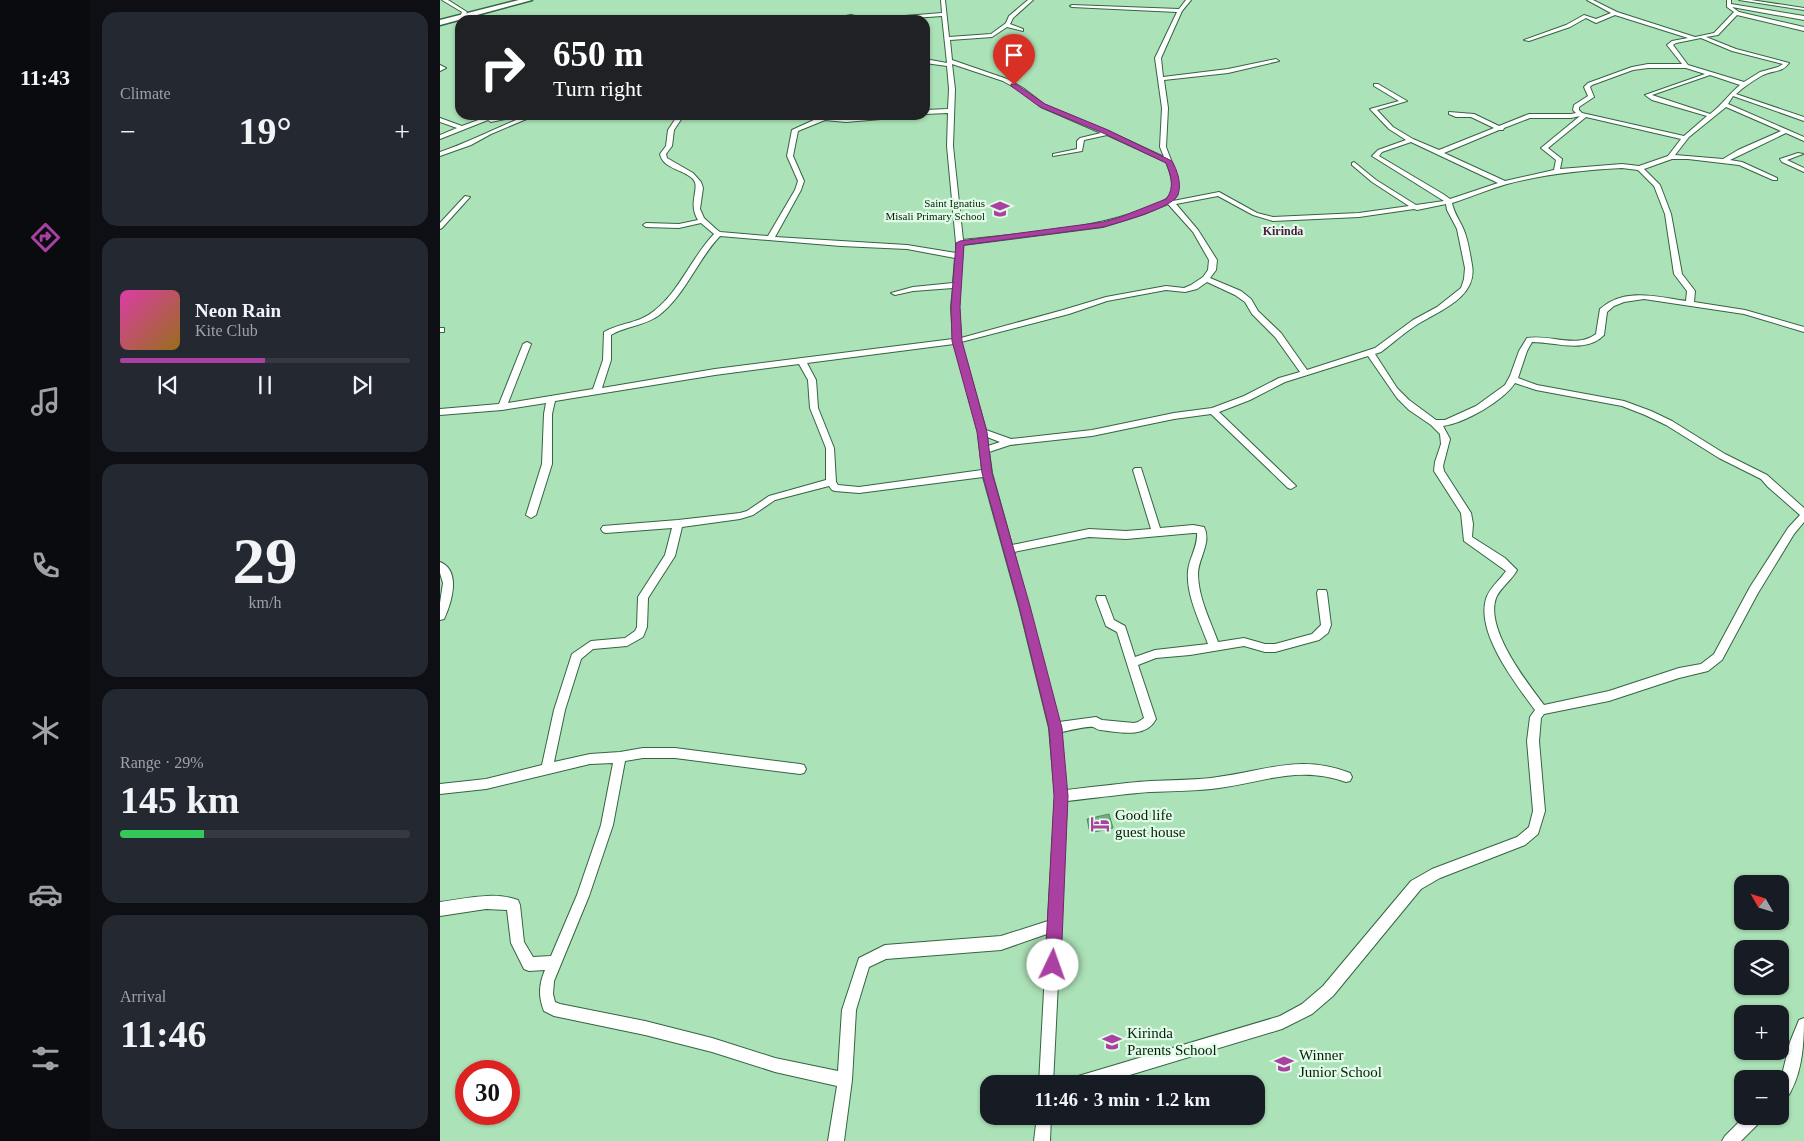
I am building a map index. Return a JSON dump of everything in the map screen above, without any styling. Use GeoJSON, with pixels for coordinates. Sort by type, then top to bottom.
{"type":"FeatureCollection","features":[{"type":"Feature","properties":{"kind":"main road"},"geometry":{"type":"LineString","coordinates":[[472,15],[528,0]]}},
{"type":"Feature","properties":{"kind":"main road"},"geometry":{"type":"LineString","coordinates":[[440,24],[455,20]]}},
{"type":"Feature","properties":{"kind":"street"},"geometry":{"type":"LineString","coordinates":[[444,0],[465,12],[463,15]]}},
{"type":"Feature","properties":{"kind":"street"},"geometry":{"type":"LineString","coordinates":[[943,0],[952,89],[950,146],[960,243],[957,285],[957,341],[982,432],[987,473],[1056,728],[1061,796],[1047,1075]]}},
{"type":"Feature","properties":{"kind":"street"},"geometry":{"type":"LineString","coordinates":[[948,40],[972,36],[987,37],[1005,25],[1011,17],[1031,0]]}},
{"type":"Feature","properties":{"kind":"street"},"geometry":{"type":"LineString","coordinates":[[1104,7],[1107,0]]}},
{"type":"Feature","properties":{"kind":"street"},"geometry":{"type":"LineString","coordinates":[[1170,202],[1174,195],[1175,178],[1163,147],[1165,108],[1158,58],[1180,11],[1189,0]]}},
{"type":"Feature","properties":{"kind":"street"},"geometry":{"type":"LineString","coordinates":[[1589,0],[1615,13],[1694,38]]}},
{"type":"Feature","properties":{"kind":"street"},"geometry":{"type":"LineString","coordinates":[[1741,0],[1804,9]]}},
{"type":"Feature","properties":{"kind":"street"},"geometry":{"type":"LineString","coordinates":[[1804,18],[1729,2],[1730,8],[1737,11],[1736,13],[1804,29]]}},
{"type":"Feature","properties":{"kind":"street"},"geometry":{"type":"LineString","coordinates":[[1072,6],[1155,12],[1180,11]]}},
{"type":"Feature","properties":{"kind":"street"},"geometry":{"type":"LineString","coordinates":[[1088,15],[1090,7]]}},
{"type":"Feature","properties":{"kind":"street"},"geometry":{"type":"LineString","coordinates":[[1527,40],[1568,26],[1586,16],[1596,21],[1615,13]]}},
{"type":"Feature","properties":{"kind":"street"},"geometry":{"type":"LineString","coordinates":[[1686,66],[1670,45],[1674,42],[1716,34],[1736,13]]}},
{"type":"Feature","properties":{"kind":"street"},"geometry":{"type":"LineString","coordinates":[[930,15],[945,14]]}},
{"type":"Feature","properties":{"kind":"street"},"geometry":{"type":"LineString","coordinates":[[1005,25],[1014,23],[1021,30]]}},
{"type":"Feature","properties":{"kind":"street"},"geometry":{"type":"LineString","coordinates":[[1671,158],[1673,152],[1686,138],[1725,105],[1732,94],[1744,84],[1753,81],[1766,72],[1781,69],[1786,63],[1734,50],[1702,37]]}},
{"type":"Feature","properties":{"kind":"street"},"geometry":{"type":"LineString","coordinates":[[930,61],[949,63],[1005,80],[1021,89],[1042,106],[1108,133],[1170,162]]}},
{"type":"Feature","properties":{"kind":"street"},"geometry":{"type":"LineString","coordinates":[[1161,78],[1228,71],[1276,61]]}},
{"type":"Feature","properties":{"kind":"street"},"geometry":{"type":"LineString","coordinates":[[1686,138],[1583,114],[1576,111],[1576,106],[1591,97],[1587,87],[1590,84],[1603,81],[1632,69],[1648,66],[1686,66],[1744,84]]}},
{"type":"Feature","properties":{"kind":"street"},"geometry":{"type":"LineString","coordinates":[[1710,74],[1648,95],[1654,99],[1712,116]]}},
{"type":"Feature","properties":{"kind":"street"},"geometry":{"type":"LineString","coordinates":[[1376,85],[1404,102],[1373,109],[1391,128],[1411,140],[1504,183]]}},
{"type":"Feature","properties":{"kind":"street"},"geometry":{"type":"LineString","coordinates":[[1732,94],[1804,119]]}},
{"type":"Feature","properties":{"kind":"street"},"geometry":{"type":"LineString","coordinates":[[1725,105],[1804,139]]}},
{"type":"Feature","properties":{"kind":"street"},"geometry":{"type":"LineString","coordinates":[[930,112],[950,111]]}},
{"type":"Feature","properties":{"kind":"street"},"geometry":{"type":"LineString","coordinates":[[1452,113],[1471,115],[1501,129]]}},
{"type":"Feature","properties":{"kind":"street"},"geometry":{"type":"LineString","coordinates":[[1440,152],[1501,129],[1529,116],[1571,116],[1583,114]]}},
{"type":"Feature","properties":{"kind":"street"},"geometry":{"type":"LineString","coordinates":[[1557,171],[1559,159],[1544,148],[1583,114]]}},
{"type":"Feature","properties":{"kind":"street"},"geometry":{"type":"LineString","coordinates":[[440,120],[450,125],[464,128]]}},
{"type":"Feature","properties":{"kind":"street"},"geometry":{"type":"LineString","coordinates":[[473,125],[485,120]]}},
{"type":"Feature","properties":{"kind":"street"},"geometry":{"type":"LineString","coordinates":[[440,137],[490,120]]}},
{"type":"Feature","properties":{"kind":"street"},"geometry":{"type":"LineString","coordinates":[[440,154],[469,144],[489,133],[521,120]]}},
{"type":"Feature","properties":{"kind":"street"},"geometry":{"type":"LineString","coordinates":[[678,120],[671,130],[669,146],[663,154],[664,159],[686,169],[698,182],[700,187],[695,208],[702,221],[718,234],[906,247],[959,256]]}},
{"type":"Feature","properties":{"kind":"street"},"geometry":{"type":"LineString","coordinates":[[771,237],[798,190],[801,181],[790,156],[795,130],[819,120]]}},
{"type":"Feature","properties":{"kind":"street"},"geometry":{"type":"LineString","coordinates":[[1726,160],[1742,150],[1778,136],[1785,131]]}},
{"type":"Feature","properties":{"kind":"street"},"geometry":{"type":"LineString","coordinates":[[1055,155],[1080,150],[1080,141],[1082,139],[1108,133]]}},
{"type":"Feature","properties":{"kind":"street"},"geometry":{"type":"LineString","coordinates":[[984,450],[1010,442],[1092,433],[1174,416],[1214,411],[1230,406],[1282,380],[1378,350],[1416,322],[1440,309],[1464,289],[1468,279],[1469,268],[1460,229],[1448,202],[1441,195],[1375,156],[1380,151],[1411,140]]}},
{"type":"Feature","properties":{"kind":"street"},"geometry":{"type":"LineString","coordinates":[[1800,154],[1783,159],[1804,170]]}},
{"type":"Feature","properties":{"kind":"street"},"geometry":{"type":"LineString","coordinates":[[960,243],[1103,225],[1170,202],[1219,194],[1255,214],[1273,219],[1359,215],[1448,202],[1504,183],[1557,171],[1622,166],[1640,168],[1671,158],[1726,160],[1747,166],[1775,179]]}},
{"type":"Feature","properties":{"kind":"street"},"geometry":{"type":"LineString","coordinates":[[1354,164],[1374,181],[1417,208]]}},
{"type":"Feature","properties":{"kind":"street"},"geometry":{"type":"LineString","coordinates":[[1640,168],[1658,185],[1668,214],[1678,274],[1691,291],[1690,304]]}},
{"type":"Feature","properties":{"kind":"street"},"geometry":{"type":"LineString","coordinates":[[440,227],[467,197]]}},
{"type":"Feature","properties":{"kind":"street"},"geometry":{"type":"LineString","coordinates":[[440,412],[502,407],[715,372],[957,341],[1066,312],[1106,299],[1166,288],[1185,290],[1194,287],[1206,279],[1212,270],[1213,260],[1196,231],[1170,202]]}},
{"type":"Feature","properties":{"kind":"street"},"geometry":{"type":"LineString","coordinates":[[646,225],[679,226],[702,221]]}},
{"type":"Feature","properties":{"kind":"street"},"geometry":{"type":"LineString","coordinates":[[596,392],[607,360],[607,334],[614,329],[647,319],[657,313],[678,289],[705,246],[718,234]]}},
{"type":"Feature","properties":{"kind":"street"},"geometry":{"type":"LineString","coordinates":[[1206,279],[1238,292],[1248,301],[1255,312],[1278,335],[1304,372]]}},
{"type":"Feature","properties":{"kind":"street"},"geometry":{"type":"LineString","coordinates":[[895,293],[913,289],[957,285]]}},
{"type":"Feature","properties":{"kind":"street"},"geometry":{"type":"LineString","coordinates":[[1370,353],[1395,392],[1410,407],[1432,422],[1444,426],[1472,412],[1508,387],[1525,347],[1530,340],[1573,342],[1592,340],[1600,335],[1603,311],[1612,303],[1628,298],[1644,297],[1752,314],[1804,330]]}},
{"type":"Feature","properties":{"kind":"street"},"geometry":{"type":"LineString","coordinates":[[502,407],[526,344]]}},
{"type":"Feature","properties":{"kind":"street"},"geometry":{"type":"LineString","coordinates":[[802,361],[812,380],[814,408],[830,448],[831,482],[835,488],[860,490],[987,473]]}},
{"type":"Feature","properties":{"kind":"street"},"geometry":{"type":"LineString","coordinates":[[1105,1075],[1282,1022],[1307,1009],[1328,990],[1416,884],[1436,873],[1521,841],[1534,830],[1539,811],[1533,741],[1536,717],[1541,710],[1609,696],[1678,673],[1704,668],[1711,664],[1718,657],[1759,582],[1804,514],[1771,486],[1764,477],[1722,456],[1669,423],[1648,413],[1624,404],[1536,387],[1512,379]]}},
{"type":"Feature","properties":{"kind":"street"},"geometry":{"type":"LineString","coordinates":[[531,515],[546,464],[551,399]]}},
{"type":"Feature","properties":{"kind":"street"},"geometry":{"type":"LineString","coordinates":[[1214,411],[1291,486]]}},
{"type":"Feature","properties":{"kind":"street"},"geometry":{"type":"LineString","coordinates":[[1444,426],[1446,440],[1438,464],[1439,471],[1466,513],[1468,524],[1467,538],[1484,551],[1503,561],[1512,570],[1490,599],[1494,633],[1502,650],[1541,710]]}},
{"type":"Feature","properties":{"kind":"street"},"geometry":{"type":"LineString","coordinates":[[982,432],[1010,442]]}},
{"type":"Feature","properties":{"kind":"street"},"geometry":{"type":"LineString","coordinates":[[1138,470],[1157,533]]}},
{"type":"Feature","properties":{"kind":"street"},"geometry":{"type":"LineString","coordinates":[[606,529],[678,524],[740,516],[772,498],[831,482]]}},
{"type":"Feature","properties":{"kind":"street"},"geometry":{"type":"LineString","coordinates":[[547,770],[552,736],[562,700],[575,667],[576,657],[592,645],[627,642],[639,634],[642,627],[643,596],[670,556],[678,524]]}},
{"type":"Feature","properties":{"kind":"street"},"geometry":{"type":"LineString","coordinates":[[1008,550],[1090,533],[1126,535],[1193,529],[1201,530],[1193,574],[1196,596],[1214,646]]}},
{"type":"Feature","properties":{"kind":"street"},"geometry":{"type":"LineString","coordinates":[[440,566],[445,570],[448,591],[446,604],[440,616]]}},
{"type":"Feature","properties":{"kind":"street"},"geometry":{"type":"LineString","coordinates":[[1132,663],[1155,654],[1244,642],[1270,649],[1315,637],[1324,630],[1326,625],[1322,593]]}},
{"type":"Feature","properties":{"kind":"street"},"geometry":{"type":"LineString","coordinates":[[1056,728],[1096,722],[1100,725],[1139,728],[1146,725],[1150,719],[1121,629],[1110,622],[1101,599]]}},
{"type":"Feature","properties":{"kind":"street"},"geometry":{"type":"LineString","coordinates":[[440,789],[486,784],[590,759],[643,753],[675,753],[800,770]]}},
{"type":"Feature","properties":{"kind":"street"},"geometry":{"type":"LineString","coordinates":[[620,757],[607,824],[583,896],[547,981],[546,994],[549,1006],[559,1011],[645,1028],[712,1045],[775,1065],[845,1080]]}},
{"type":"Feature","properties":{"kind":"street"},"geometry":{"type":"LineString","coordinates":[[1061,796],[1215,783],[1255,774],[1318,768],[1334,771],[1346,777]]}},
{"type":"Feature","properties":{"kind":"street"},"geometry":{"type":"LineString","coordinates":[[440,910],[482,903],[502,902],[513,905],[518,943],[529,964],[555,962]]}},
{"type":"Feature","properties":{"kind":"street"},"geometry":{"type":"LineString","coordinates":[[836,1141],[845,1080],[849,1010],[864,963],[885,952],[1000,943],[1055,925]]}},
{"type":"Feature","properties":{"kind":"street"},"geometry":{"type":"LineString","coordinates":[[1789,1081],[1798,1034],[1804,1024]]}},
{"type":"Feature","properties":{"kind":"street"},"geometry":{"type":"LineString","coordinates":[[1042,1141],[1043,1125]]}},
{"type":"Feature","properties":{"kind":"street"},"geometry":{"type":"LineString","coordinates":[[1730,1141],[1747,1125]]}},
{"type":"Feature","properties":{"kind":"building","name":"Good life guest house"},"geometry":{"type":"Polygon","coordinates":[[[1109,814],[1113,828],[1090,833],[1087,819],[1109,814]]]}},
{"type":"Feature","properties":{"kind":"place","name":"Saint Ignatius Misali Primary School"},"geometry":{"type":"Point","coordinates":[1000,209]}},
{"type":"Feature","properties":{"kind":"place","name":"Good life guest house"},"geometry":{"type":"Point","coordinates":[1100,824]}},
{"type":"Feature","properties":{"kind":"place","name":"Kirinda Parents School"},"geometry":{"type":"Point","coordinates":[1112,1042]}},
{"type":"Feature","properties":{"kind":"place","name":"Winner Junior School"},"geometry":{"type":"Point","coordinates":[1284,1064]}},
{"type":"Feature","properties":{"kind":"district","name":"Kirinda"},"geometry":{"type":"Point","coordinates":[1283,231]}},
{"type":"Feature","properties":{"kind":"route"},"geometry":{"type":"LineString","coordinates":[[1014,85],[1042,106],[1170,162],[1175,178],[1174,195],[1169,201],[1121,220],[1103,225],[960,243],[955,307],[957,341],[982,432],[987,473],[1056,728],[1061,796],[1053,965]]}}]}
